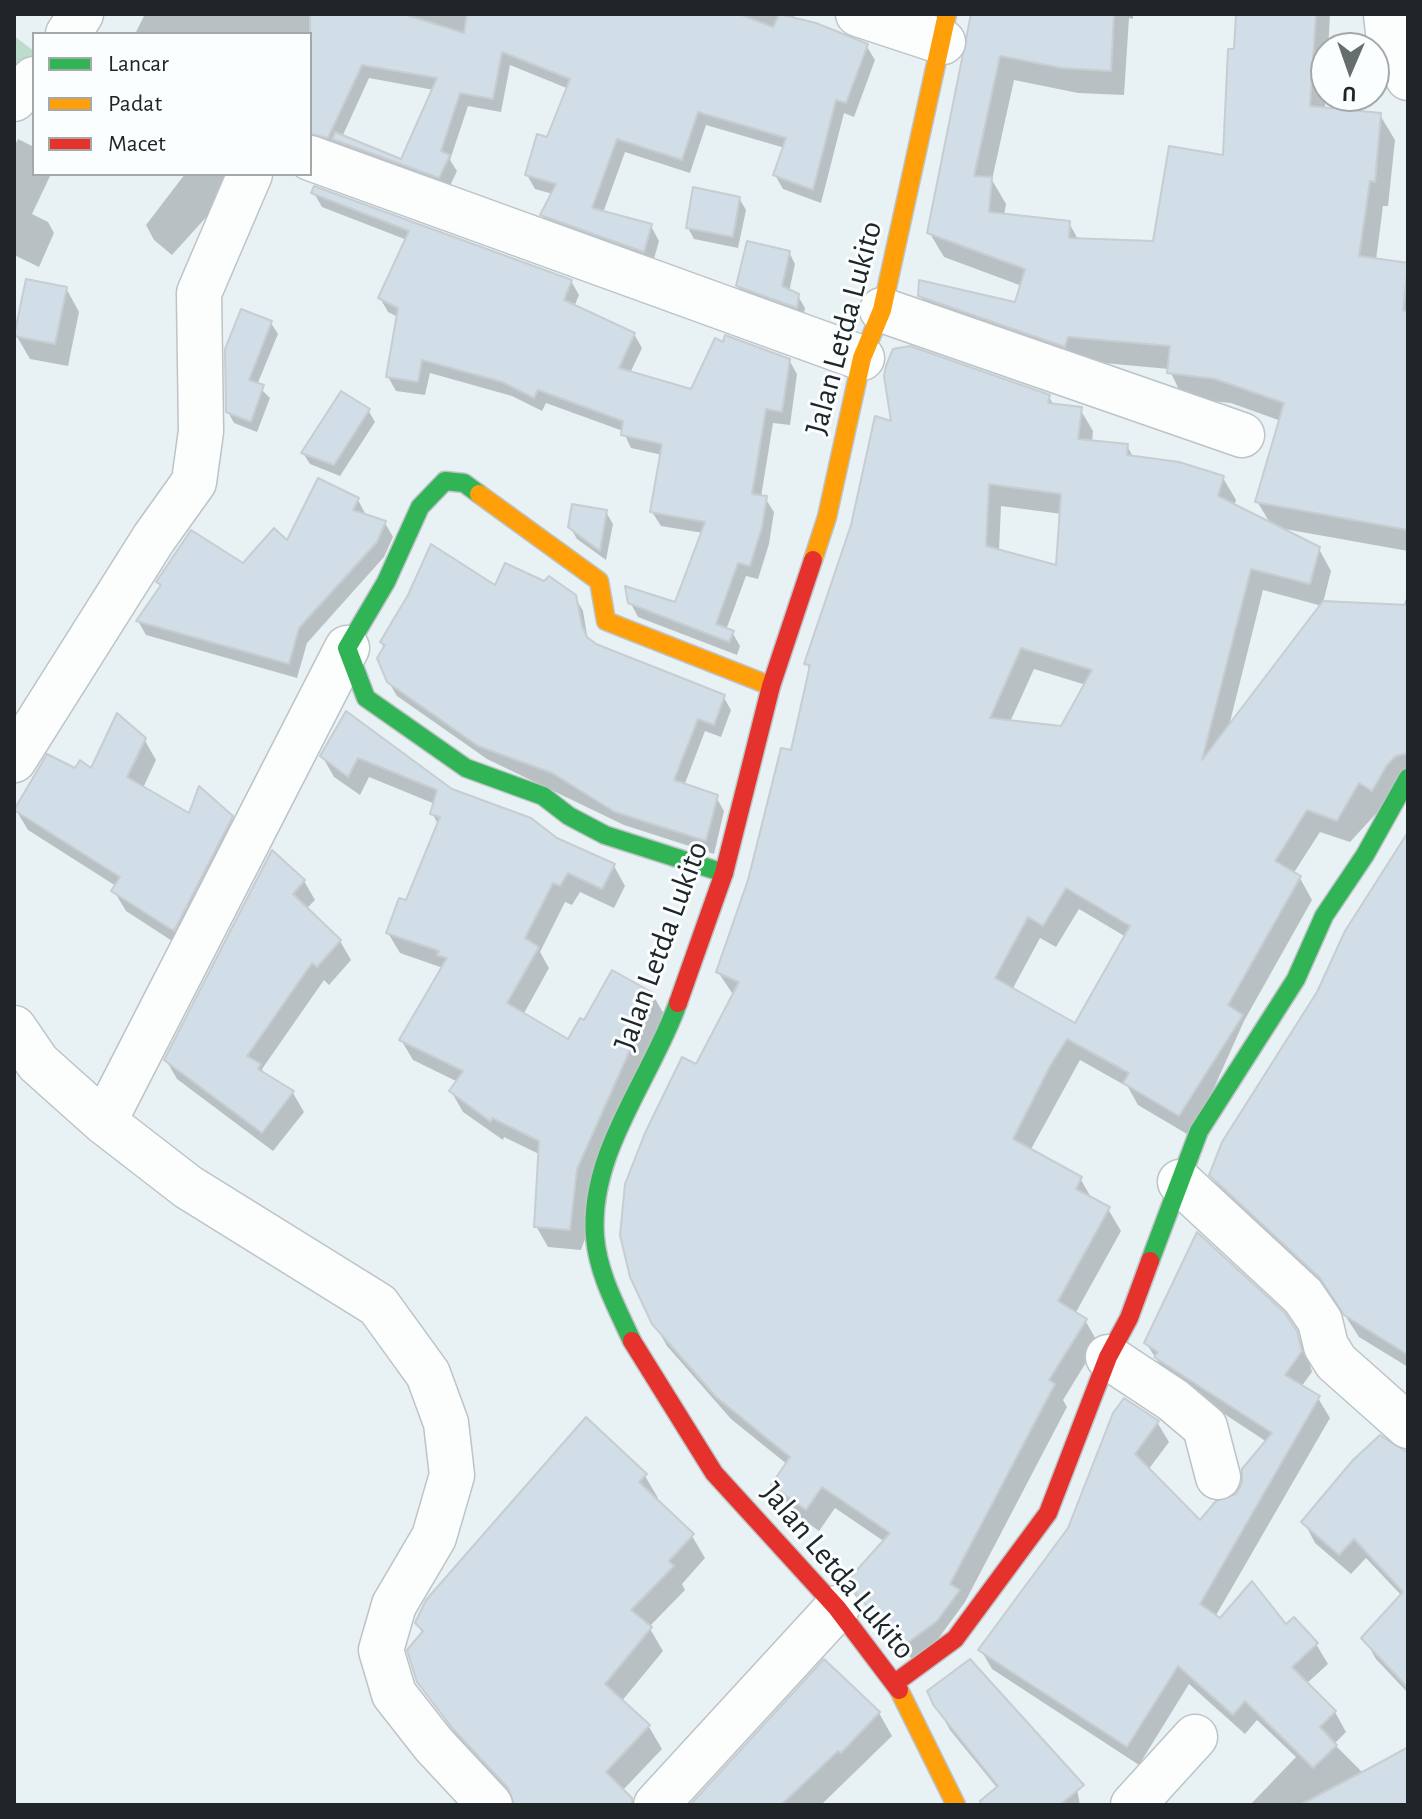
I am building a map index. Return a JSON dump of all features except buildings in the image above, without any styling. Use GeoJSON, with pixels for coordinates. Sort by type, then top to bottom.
{"type":"FeatureCollection","features":[{"type":"Feature","properties":{"kind":"street"},"geometry":{"type":"LineString","coordinates":[[69,32],[81,14]]}},
{"type":"Feature","properties":{"kind":"street"},"geometry":{"type":"LineString","coordinates":[[858,14],[945,28]]}},
{"type":"Feature","properties":{"kind":"street"},"geometry":{"type":"LineString","coordinates":[[1386,14],[1388,33],[1408,78]]}},
{"type":"Feature","properties":{"kind":"street","name":"Jalan Letda Lukito"},"geometry":{"type":"LineString","coordinates":[[945,28],[882,310],[862,358],[827,517],[771,686],[724,873],[671,1023],[622,1123],[600,1178],[595,1237],[598,1257],[635,1346],[714,1473],[837,1608],[895,1683],[956,1805]]}},
{"type":"Feature","properties":{"kind":"street"},"geometry":{"type":"LineString","coordinates":[[14,99],[32,81]]}},
{"type":"Feature","properties":{"kind":"street"},"geometry":{"type":"LineString","coordinates":[[312,159],[862,358]]}},
{"type":"Feature","properties":{"kind":"street"},"geometry":{"type":"LineString","coordinates":[[14,760],[154,538],[194,482],[201,431],[199,293],[249,176]]}},
{"type":"Feature","properties":{"kind":"street"},"geometry":{"type":"LineString","coordinates":[[882,310],[1242,435]]}},
{"type":"Feature","properties":{"kind":"street"},"geometry":{"type":"LineString","coordinates":[[104,1122],[347,648],[386,582],[420,507],[445,481],[464,483],[599,581],[606,621],[771,686]]}},
{"type":"Feature","properties":{"kind":"street"},"geometry":{"type":"LineString","coordinates":[[347,648],[366,698],[466,768],[543,796],[569,816],[605,835],[724,873]]}},
{"type":"Feature","properties":{"kind":"street"},"geometry":{"type":"LineString","coordinates":[[895,1683],[955,1639],[1048,1513],[1108,1357],[1129,1318],[1199,1131],[1296,979],[1324,916],[1365,855],[1408,778]]}},
{"type":"Feature","properties":{"kind":"street"},"geometry":{"type":"LineString","coordinates":[[14,1028],[38,1063],[104,1122],[188,1187],[378,1305],[428,1374],[446,1423],[452,1475],[434,1537],[394,1605],[381,1650],[394,1694],[434,1745],[490,1805]]}},
{"type":"Feature","properties":{"kind":"street"},"geometry":{"type":"LineString","coordinates":[[1180,1182],[1303,1296],[1320,1321],[1326,1346],[1336,1362],[1408,1426]]}},
{"type":"Feature","properties":{"kind":"street"},"geometry":{"type":"LineString","coordinates":[[1108,1357],[1173,1400],[1205,1427],[1218,1477]]}},
{"type":"Feature","properties":{"kind":"street"},"geometry":{"type":"LineString","coordinates":[[656,1805],[837,1608]]}},
{"type":"Feature","properties":{"kind":"street"},"geometry":{"type":"LineString","coordinates":[[1133,1805],[1195,1737]]}},
{"type":"Feature","properties":{"kind":"green space"},"geometry":{"type":"Polygon","coordinates":[[[14,36],[32,50],[32,83],[14,103],[14,36]]]}},
{"type":"Feature","properties":{"kind":"traffic: fast"},"geometry":{"type":"LineString","coordinates":[[479,494],[464,483],[445,481],[420,507],[386,582],[347,648],[366,698],[466,768],[543,796],[569,816],[605,835],[724,873]]}},
{"type":"Feature","properties":{"kind":"traffic: fast"},"geometry":{"type":"LineString","coordinates":[[1150,1261],[1199,1131],[1296,979],[1324,916],[1365,855],[1408,778]]}},
{"type":"Feature","properties":{"kind":"traffic: fast"},"geometry":{"type":"LineString","coordinates":[[632,1341],[600,1264],[595,1237],[595,1206],[611,1146],[678,1003]]}},
{"type":"Feature","properties":{"kind":"traffic: slow"},"geometry":{"type":"LineString","coordinates":[[813,560],[827,517],[862,358],[882,310],[947,14]]}},
{"type":"Feature","properties":{"kind":"traffic: slow"},"geometry":{"type":"LineString","coordinates":[[479,494],[599,581],[606,621],[771,686]]}},
{"type":"Feature","properties":{"kind":"traffic: slow"},"geometry":{"type":"LineString","coordinates":[[899,1690],[956,1805]]}},
{"type":"Feature","properties":{"kind":"traffic: jam"},"geometry":{"type":"LineString","coordinates":[[678,1003],[724,873],[771,686],[813,560]]}},
{"type":"Feature","properties":{"kind":"traffic: jam"},"geometry":{"type":"LineString","coordinates":[[895,1683],[955,1639],[1048,1513],[1108,1357],[1129,1318],[1150,1261]]}},
{"type":"Feature","properties":{"kind":"traffic: jam"},"geometry":{"type":"LineString","coordinates":[[632,1341],[714,1473],[837,1608],[899,1690]]}}]}
